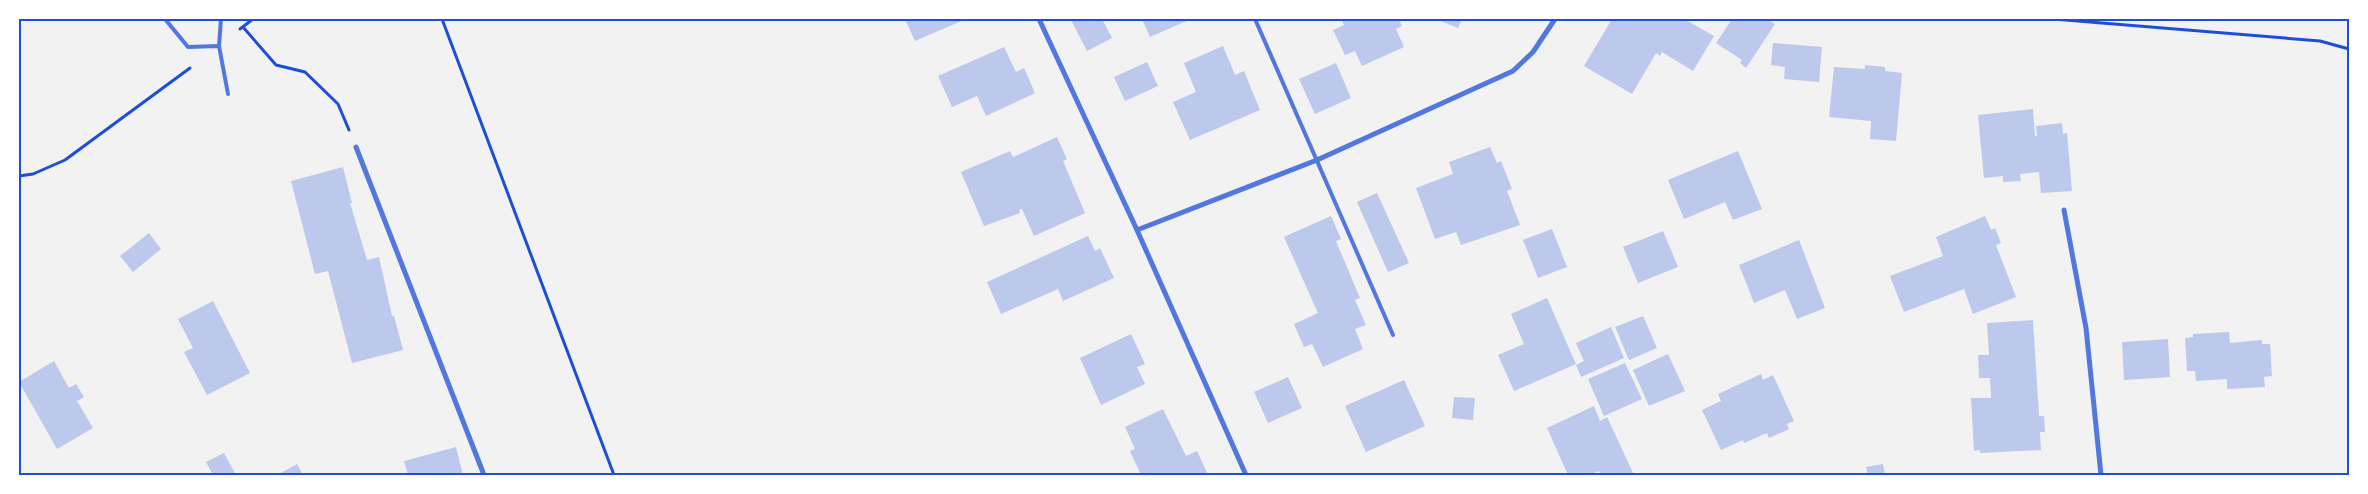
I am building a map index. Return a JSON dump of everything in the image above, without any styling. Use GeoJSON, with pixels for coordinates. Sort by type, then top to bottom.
{"type":"FeatureCollection","features":[{"type":"Feature","properties":{"kind":"street"},"geometry":{"type":"LineString","coordinates":[[1039,19],[1137,230],[1246,475]]}},
{"type":"Feature","properties":{"kind":"street"},"geometry":{"type":"LineString","coordinates":[[1137,230],[1317,160],[1513,71],[1533,52],[1555,19]]}},
{"type":"Feature","properties":{"kind":"street"},"geometry":{"type":"LineString","coordinates":[[356,147],[484,475]]}},
{"type":"Feature","properties":{"kind":"street"},"geometry":{"type":"LineString","coordinates":[[2064,210],[2086,328],[2100,475]]}},
{"type":"Feature","properties":{"kind":"lane"},"geometry":{"type":"LineString","coordinates":[[165,19],[188,47],[219,46]]}},
{"type":"Feature","properties":{"kind":"lane"},"geometry":{"type":"LineString","coordinates":[[220,19],[219,46],[228,94]]}},
{"type":"Feature","properties":{"kind":"lane"},"geometry":{"type":"LineString","coordinates":[[1254,19],[1393,335]]}},
{"type":"Feature","properties":{"kind":"path"},"geometry":{"type":"LineString","coordinates":[[19,176],[33,174],[65,160],[219,46],[252,19]]}},
{"type":"Feature","properties":{"kind":"path"},"geometry":{"type":"LineString","coordinates":[[442,19],[614,475]]}},
{"type":"Feature","properties":{"kind":"path"},"geometry":{"type":"LineString","coordinates":[[2053,19],[2320,41],[2349,49]]}},
{"type":"Feature","properties":{"kind":"path"},"geometry":{"type":"LineString","coordinates":[[243,27],[276,65],[305,72],[338,104],[356,147]]}},
{"type":"Feature","properties":{"kind":"building"},"geometry":{"type":"Polygon","coordinates":[[[905,19],[966,19],[915,41],[905,19]]]}},
{"type":"Feature","properties":{"kind":"building"},"geometry":{"type":"Polygon","coordinates":[[[1102,19],[1112,38],[1087,51],[1071,20],[1102,19]]]}},
{"type":"Feature","properties":{"kind":"building"},"geometry":{"type":"Polygon","coordinates":[[[1142,19],[1191,19],[1150,37],[1142,19]]]}},
{"type":"Feature","properties":{"kind":"building"},"geometry":{"type":"Polygon","coordinates":[[[1341,19],[1399,19],[1402,26],[1396,29],[1404,47],[1362,66],[1355,51],[1345,55],[1333,30],[1344,25],[1341,19]]]}},
{"type":"Feature","properties":{"kind":"building"},"geometry":{"type":"Polygon","coordinates":[[[1436,19],[1462,19],[1458,28],[1436,19]]]}},
{"type":"Feature","properties":{"kind":"building"},"geometry":{"type":"Polygon","coordinates":[[[1612,19],[1684,19],[1714,36],[1693,71],[1662,52],[1660,56],[1656,53],[1632,94],[1584,66],[1612,19]]]}},
{"type":"Feature","properties":{"kind":"building"},"geometry":{"type":"Polygon","coordinates":[[[1732,19],[1766,19],[1775,24],[1746,68],[1740,63],[1742,60],[1716,43],[1732,19]]]}},
{"type":"Feature","properties":{"kind":"building"},"geometry":{"type":"Polygon","coordinates":[[[1773,43],[1822,47],[1819,82],[1784,79],[1785,67],[1771,65],[1773,43]]]}},
{"type":"Feature","properties":{"kind":"building"},"geometry":{"type":"Polygon","coordinates":[[[1223,46],[1235,75],[1244,71],[1260,110],[1190,140],[1173,102],[1196,92],[1184,63],[1223,46]]]}},
{"type":"Feature","properties":{"kind":"building"},"geometry":{"type":"Polygon","coordinates":[[[1004,47],[1016,72],[1024,68],[1035,93],[986,116],[977,96],[952,107],[938,76],[1004,47]]]}},
{"type":"Feature","properties":{"kind":"building"},"geometry":{"type":"Polygon","coordinates":[[[1147,62],[1158,86],[1125,101],[1114,77],[1147,62]]]}},
{"type":"Feature","properties":{"kind":"building"},"geometry":{"type":"Polygon","coordinates":[[[1336,63],[1351,98],[1315,114],[1299,79],[1336,63]]]}},
{"type":"Feature","properties":{"kind":"building"},"geometry":{"type":"Polygon","coordinates":[[[1865,65],[1885,67],[1885,71],[1902,73],[1896,141],[1870,139],[1871,121],[1829,117],[1834,67],[1865,69],[1865,65]]]}},
{"type":"Feature","properties":{"kind":"building"},"geometry":{"type":"Polygon","coordinates":[[[2033,109],[2035,136],[2037,136],[2036,126],[2062,123],[2063,134],[2067,133],[2072,191],[2041,193],[2039,172],[2020,174],[2021,181],[2003,182],[2003,176],[1984,178],[1978,115],[2033,109]]]}},
{"type":"Feature","properties":{"kind":"building"},"geometry":{"type":"Polygon","coordinates":[[[1057,137],[1067,159],[1063,161],[1085,213],[1034,236],[1022,209],[1019,210],[1020,213],[984,226],[961,172],[1010,151],[1013,157],[1057,137]]]}},
{"type":"Feature","properties":{"kind":"building"},"geometry":{"type":"Polygon","coordinates":[[[1490,147],[1497,163],[1501,161],[1512,189],[1507,191],[1520,225],[1461,245],[1456,232],[1435,239],[1416,188],[1453,174],[1449,162],[1490,147]]]}},
{"type":"Feature","properties":{"kind":"building"},"geometry":{"type":"Polygon","coordinates":[[[1738,151],[1762,209],[1733,220],[1725,202],[1684,219],[1668,180],[1738,151]]]}},
{"type":"Feature","properties":{"kind":"building"},"geometry":{"type":"Polygon","coordinates":[[[343,167],[352,203],[350,203],[367,260],[379,257],[392,316],[394,316],[403,350],[352,363],[328,271],[315,274],[291,181],[343,167]]]}},
{"type":"Feature","properties":{"kind":"building"},"geometry":{"type":"Polygon","coordinates":[[[1377,193],[1409,263],[1388,272],[1357,202],[1377,193]]]}},
{"type":"Feature","properties":{"kind":"building"},"geometry":{"type":"Polygon","coordinates":[[[1331,216],[1341,239],[1336,241],[1360,298],[1355,300],[1366,325],[1355,329],[1363,349],[1323,367],[1312,344],[1304,347],[1294,324],[1318,313],[1284,237],[1331,216]]]}},
{"type":"Feature","properties":{"kind":"building"},"geometry":{"type":"Polygon","coordinates":[[[1985,216],[1991,230],[1995,228],[2001,243],[1996,245],[2016,297],[1973,314],[1964,289],[1904,312],[1890,276],[1943,256],[1936,237],[1985,216]]]}},
{"type":"Feature","properties":{"kind":"building"},"geometry":{"type":"Polygon","coordinates":[[[1552,229],[1567,267],[1538,278],[1523,240],[1552,229]]]}},
{"type":"Feature","properties":{"kind":"building"},"geometry":{"type":"Polygon","coordinates":[[[1663,231],[1678,267],[1638,283],[1623,247],[1663,231]]]}},
{"type":"Feature","properties":{"kind":"building"},"geometry":{"type":"Polygon","coordinates":[[[149,233],[161,249],[133,272],[120,256],[149,233]]]}},
{"type":"Feature","properties":{"kind":"building"},"geometry":{"type":"Polygon","coordinates":[[[1088,236],[1095,251],[1100,248],[1114,278],[1063,301],[1058,289],[1001,314],[987,282],[1088,236]]]}},
{"type":"Feature","properties":{"kind":"building"},"geometry":{"type":"Polygon","coordinates":[[[1799,240],[1825,308],[1797,319],[1785,290],[1754,303],[1739,265],[1799,240]]]}},
{"type":"Feature","properties":{"kind":"building"},"geometry":{"type":"Polygon","coordinates":[[[1547,298],[1576,364],[1514,391],[1498,355],[1524,344],[1511,314],[1547,298]]]}},
{"type":"Feature","properties":{"kind":"building"},"geometry":{"type":"Polygon","coordinates":[[[213,301],[250,373],[207,395],[184,352],[193,348],[178,319],[213,301]]]}},
{"type":"Feature","properties":{"kind":"building"},"geometry":{"type":"Polygon","coordinates":[[[1643,316],[1657,348],[1629,360],[1615,327],[1643,316]]]}},
{"type":"Feature","properties":{"kind":"building"},"geometry":{"type":"Polygon","coordinates":[[[2033,320],[2039,416],[2044,416],[2045,432],[2040,432],[2041,450],[1980,453],[1980,450],[1974,451],[1971,398],[1991,398],[1990,378],[1979,378],[1978,355],[1989,355],[1987,323],[2033,320]]]}},
{"type":"Feature","properties":{"kind":"building"},"geometry":{"type":"Polygon","coordinates":[[[1611,327],[1624,358],[1581,377],[1576,365],[1584,361],[1576,343],[1611,327]]]}},
{"type":"Feature","properties":{"kind":"building"},"geometry":{"type":"Polygon","coordinates":[[[2229,332],[2230,343],[2262,340],[2262,344],[2270,344],[2272,376],[2264,377],[2265,387],[2227,389],[2227,379],[2196,381],[2195,371],[2187,371],[2185,338],[2193,337],[2193,334],[2229,332]]]}},
{"type":"Feature","properties":{"kind":"building"},"geometry":{"type":"Polygon","coordinates":[[[1131,334],[1145,364],[1137,367],[1145,384],[1101,405],[1080,358],[1131,334]]]}},
{"type":"Feature","properties":{"kind":"building"},"geometry":{"type":"Polygon","coordinates":[[[2168,339],[2170,377],[2124,380],[2122,342],[2168,339]]]}},
{"type":"Feature","properties":{"kind":"building"},"geometry":{"type":"Polygon","coordinates":[[[1668,354],[1685,391],[1649,406],[1633,370],[1668,354]]]}},
{"type":"Feature","properties":{"kind":"building"},"geometry":{"type":"Polygon","coordinates":[[[54,361],[69,388],[76,384],[84,397],[77,401],[93,428],[57,449],[19,382],[54,361]]]}},
{"type":"Feature","properties":{"kind":"building"},"geometry":{"type":"Polygon","coordinates":[[[1625,363],[1642,399],[1604,416],[1588,379],[1625,363]]]}},
{"type":"Feature","properties":{"kind":"building"},"geometry":{"type":"Polygon","coordinates":[[[1761,374],[1763,380],[1773,375],[1794,421],[1787,424],[1789,429],[1769,438],[1767,433],[1744,443],[1743,440],[1721,450],[1702,410],[1721,401],[1718,394],[1761,374]]]}},
{"type":"Feature","properties":{"kind":"building"},"geometry":{"type":"Polygon","coordinates":[[[1288,377],[1302,408],[1268,423],[1254,392],[1288,377]]]}},
{"type":"Feature","properties":{"kind":"building"},"geometry":{"type":"Polygon","coordinates":[[[1404,380],[1425,426],[1366,452],[1345,406],[1404,380]]]}},
{"type":"Feature","properties":{"kind":"building"},"geometry":{"type":"Polygon","coordinates":[[[1454,397],[1475,398],[1473,420],[1452,418],[1454,397]]]}},
{"type":"Feature","properties":{"kind":"building"},"geometry":{"type":"Polygon","coordinates":[[[1594,406],[1600,421],[1607,417],[1634,475],[1601,475],[1599,471],[1589,475],[1568,475],[1547,428],[1594,406]]]}},
{"type":"Feature","properties":{"kind":"building"},"geometry":{"type":"Polygon","coordinates":[[[1163,409],[1186,456],[1197,451],[1208,475],[1141,475],[1130,451],[1135,449],[1125,427],[1163,409]]]}},
{"type":"Feature","properties":{"kind":"building"},"geometry":{"type":"Polygon","coordinates":[[[456,447],[463,475],[408,475],[404,461],[456,447]]]}},
{"type":"Feature","properties":{"kind":"building"},"geometry":{"type":"Polygon","coordinates":[[[224,453],[236,475],[213,475],[206,462],[224,453]]]}},
{"type":"Feature","properties":{"kind":"building"},"geometry":{"type":"Polygon","coordinates":[[[297,464],[303,475],[277,475],[297,464]]]}},
{"type":"Feature","properties":{"kind":"building"},"geometry":{"type":"Polygon","coordinates":[[[1883,464],[1885,475],[1868,475],[1866,467],[1883,464]]]}}]}
